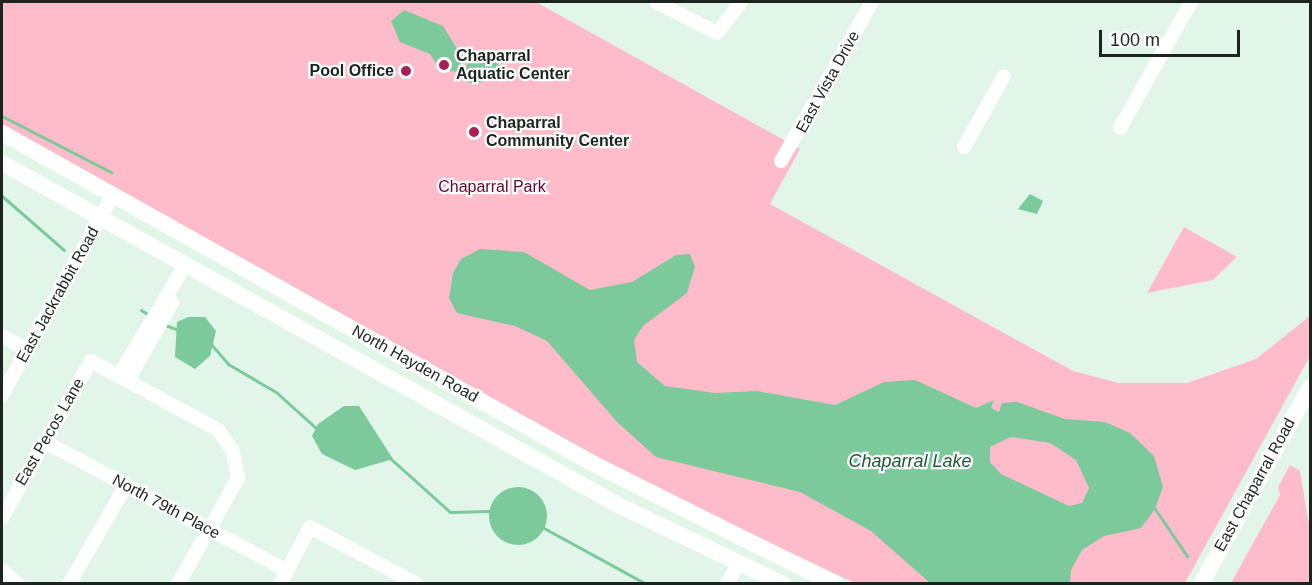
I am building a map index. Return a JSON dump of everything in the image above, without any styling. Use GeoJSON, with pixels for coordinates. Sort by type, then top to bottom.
{"type":"FeatureCollection","features":[{"type":"Feature","properties":{"kind":"main road","name":"North Hayden Road"},"geometry":{"type":"LineString","coordinates":[[2,133],[620,478],[835,584]]}},
{"type":"Feature","properties":{"kind":"main road","name":"North Hayden Road"},"geometry":{"type":"LineString","coordinates":[[2,163],[612,501],[783,584]]}},
{"type":"Feature","properties":{"kind":"main road","name":"East Chaparral Road"},"geometry":{"type":"LineString","coordinates":[[1201,584],[1311,387]]}},
{"type":"Feature","properties":{"kind":"street"},"geometry":{"type":"LineString","coordinates":[[656,2],[717,33],[741,2]]}},
{"type":"Feature","properties":{"kind":"street","name":"East Vista Drive"},"geometry":{"type":"LineString","coordinates":[[781,161],[872,2]]}},
{"type":"Feature","properties":{"kind":"street"},"geometry":{"type":"LineString","coordinates":[[1120,128],[1191,2]]}},
{"type":"Feature","properties":{"kind":"street"},"geometry":{"type":"LineString","coordinates":[[964,147],[1004,76]]}},
{"type":"Feature","properties":{"kind":"street","name":"East Jackrabbit Road"},"geometry":{"type":"LineString","coordinates":[[2,395],[113,195]]}},
{"type":"Feature","properties":{"kind":"street"},"geometry":{"type":"LineString","coordinates":[[178,584],[238,478],[232,449],[218,430],[123,378],[189,266]]}},
{"type":"Feature","properties":{"kind":"street"},"geometry":{"type":"LineString","coordinates":[[2,336],[27,350]]}},
{"type":"Feature","properties":{"kind":"street","name":"East Pecos Lane"},"geometry":{"type":"LineString","coordinates":[[2,518],[91,361],[123,378]]}},
{"type":"Feature","properties":{"kind":"street","name":"North 79th Place"},"geometry":{"type":"LineString","coordinates":[[45,441],[125,487],[288,571]]}},
{"type":"Feature","properties":{"kind":"street"},"geometry":{"type":"LineString","coordinates":[[69,584],[125,487]]}},
{"type":"Feature","properties":{"kind":"street"},"geometry":{"type":"LineString","coordinates":[[280,584],[310,527],[393,578],[417,584]]}},
{"type":"Feature","properties":{"kind":"street"},"geometry":{"type":"LineString","coordinates":[[727,584],[739,562]]}},
{"type":"Feature","properties":{"kind":"street"},"geometry":{"type":"LineString","coordinates":[[2,570],[18,584]]}},
{"type":"Feature","properties":{"kind":"green space","name":"Chaparral Park"},"geometry":{"type":"Polygon","coordinates":[[[2,2],[536,2],[800,149],[770,204],[1073,371],[1119,383],[1187,383],[1256,359],[1310,316],[1310,356],[1185,583],[855,583],[646,484],[2,124],[2,2]]]}},
{"type":"Feature","properties":{"kind":"green space"},"geometry":{"type":"Polygon","coordinates":[[[1184,227],[1237,257],[1213,280],[1147,293],[1184,227]]]}},
{"type":"Feature","properties":{"kind":"green space"},"geometry":{"type":"Polygon","coordinates":[[[1290,465],[1300,471],[1310,531],[1310,583],[1231,583],[1280,495],[1278,487],[1290,465]]]}},
{"type":"Feature","properties":{"kind":"water"},"geometry":{"type":"Polygon","coordinates":[[[404,10],[443,26],[464,60],[460,72],[440,70],[430,54],[400,42],[391,21],[404,10]]]}},
{"type":"Feature","properties":{"kind":"water"},"geometry":{"type":"Polygon","coordinates":[[[489,57],[500,66],[497,79],[472,84],[463,79],[468,61],[489,57]]]}},
{"type":"Feature","properties":{"kind":"water"},"geometry":{"type":"Polygon","coordinates":[[[1030,194],[1043,201],[1037,214],[1018,209],[1030,194]]]}},
{"type":"Feature","properties":{"kind":"water","name":"Chaparral Lake"},"geometry":{"type":"Polygon","coordinates":[[[480,249],[524,252],[590,290],[632,282],[676,255],[690,254],[695,267],[687,293],[643,326],[634,340],[637,362],[665,386],[715,393],[757,391],[835,405],[884,382],[915,380],[976,408],[994,400],[991,408],[999,412],[1002,403],[1017,402],[1065,419],[1105,422],[1130,433],[1154,456],[1163,487],[1155,509],[1141,528],[1104,536],[1082,550],[1071,570],[1070,583],[930,583],[871,531],[800,492],[656,457],[617,422],[547,341],[515,326],[457,313],[449,298],[453,273],[461,259],[480,249]],[[1011,437],[990,447],[990,462],[1001,474],[1069,506],[1082,503],[1089,488],[1076,460],[1050,443],[1011,437]]]}},
{"type":"Feature","properties":{"kind":"water"},"geometry":{"type":"Polygon","coordinates":[[[188,317],[205,317],[216,331],[210,356],[195,369],[175,357],[177,322],[188,317]]]}},
{"type":"Feature","properties":{"kind":"water"},"geometry":{"type":"Polygon","coordinates":[[[344,406],[359,406],[393,459],[355,470],[322,454],[312,436],[318,424],[344,406]]]}},
{"type":"Feature","properties":{"kind":"water"},"geometry":{"type":"Polygon","coordinates":[[[518,487],[529,489],[542,500],[547,516],[545,527],[534,540],[518,545],[507,543],[494,532],[489,516],[491,505],[502,492],[518,487]]]}},
{"type":"Feature","properties":{"kind":"waterway"},"geometry":{"type":"LineString","coordinates":[[2,116],[111,172]]}},
{"type":"Feature","properties":{"kind":"waterway"},"geometry":{"type":"LineString","coordinates":[[2,196],[64,250]]}},
{"type":"Feature","properties":{"kind":"waterway"},"geometry":{"type":"LineString","coordinates":[[141,310],[149,315]]}},
{"type":"Feature","properties":{"kind":"waterway"},"geometry":{"type":"LineString","coordinates":[[165,325],[179,330]]}},
{"type":"Feature","properties":{"kind":"waterway"},"geometry":{"type":"LineString","coordinates":[[210,343],[228,364],[276,392],[318,430]]}},
{"type":"Feature","properties":{"kind":"waterway"},"geometry":{"type":"LineString","coordinates":[[391,459],[450,512],[490,511]]}},
{"type":"Feature","properties":{"kind":"waterway"},"geometry":{"type":"LineString","coordinates":[[1155,509],[1187,556]]}},
{"type":"Feature","properties":{"kind":"waterway"},"geometry":{"type":"LineString","coordinates":[[542,527],[646,584]]}},
{"type":"Feature","properties":{"kind":"place","name":"Chaparral Aquatic Center"},"geometry":{"type":"Point","coordinates":[444,65]}},
{"type":"Feature","properties":{"kind":"place","name":"Pool Office"},"geometry":{"type":"Point","coordinates":[406,71]}},
{"type":"Feature","properties":{"kind":"place","name":"Chaparral Community Center"},"geometry":{"type":"Point","coordinates":[474,132]}}]}
